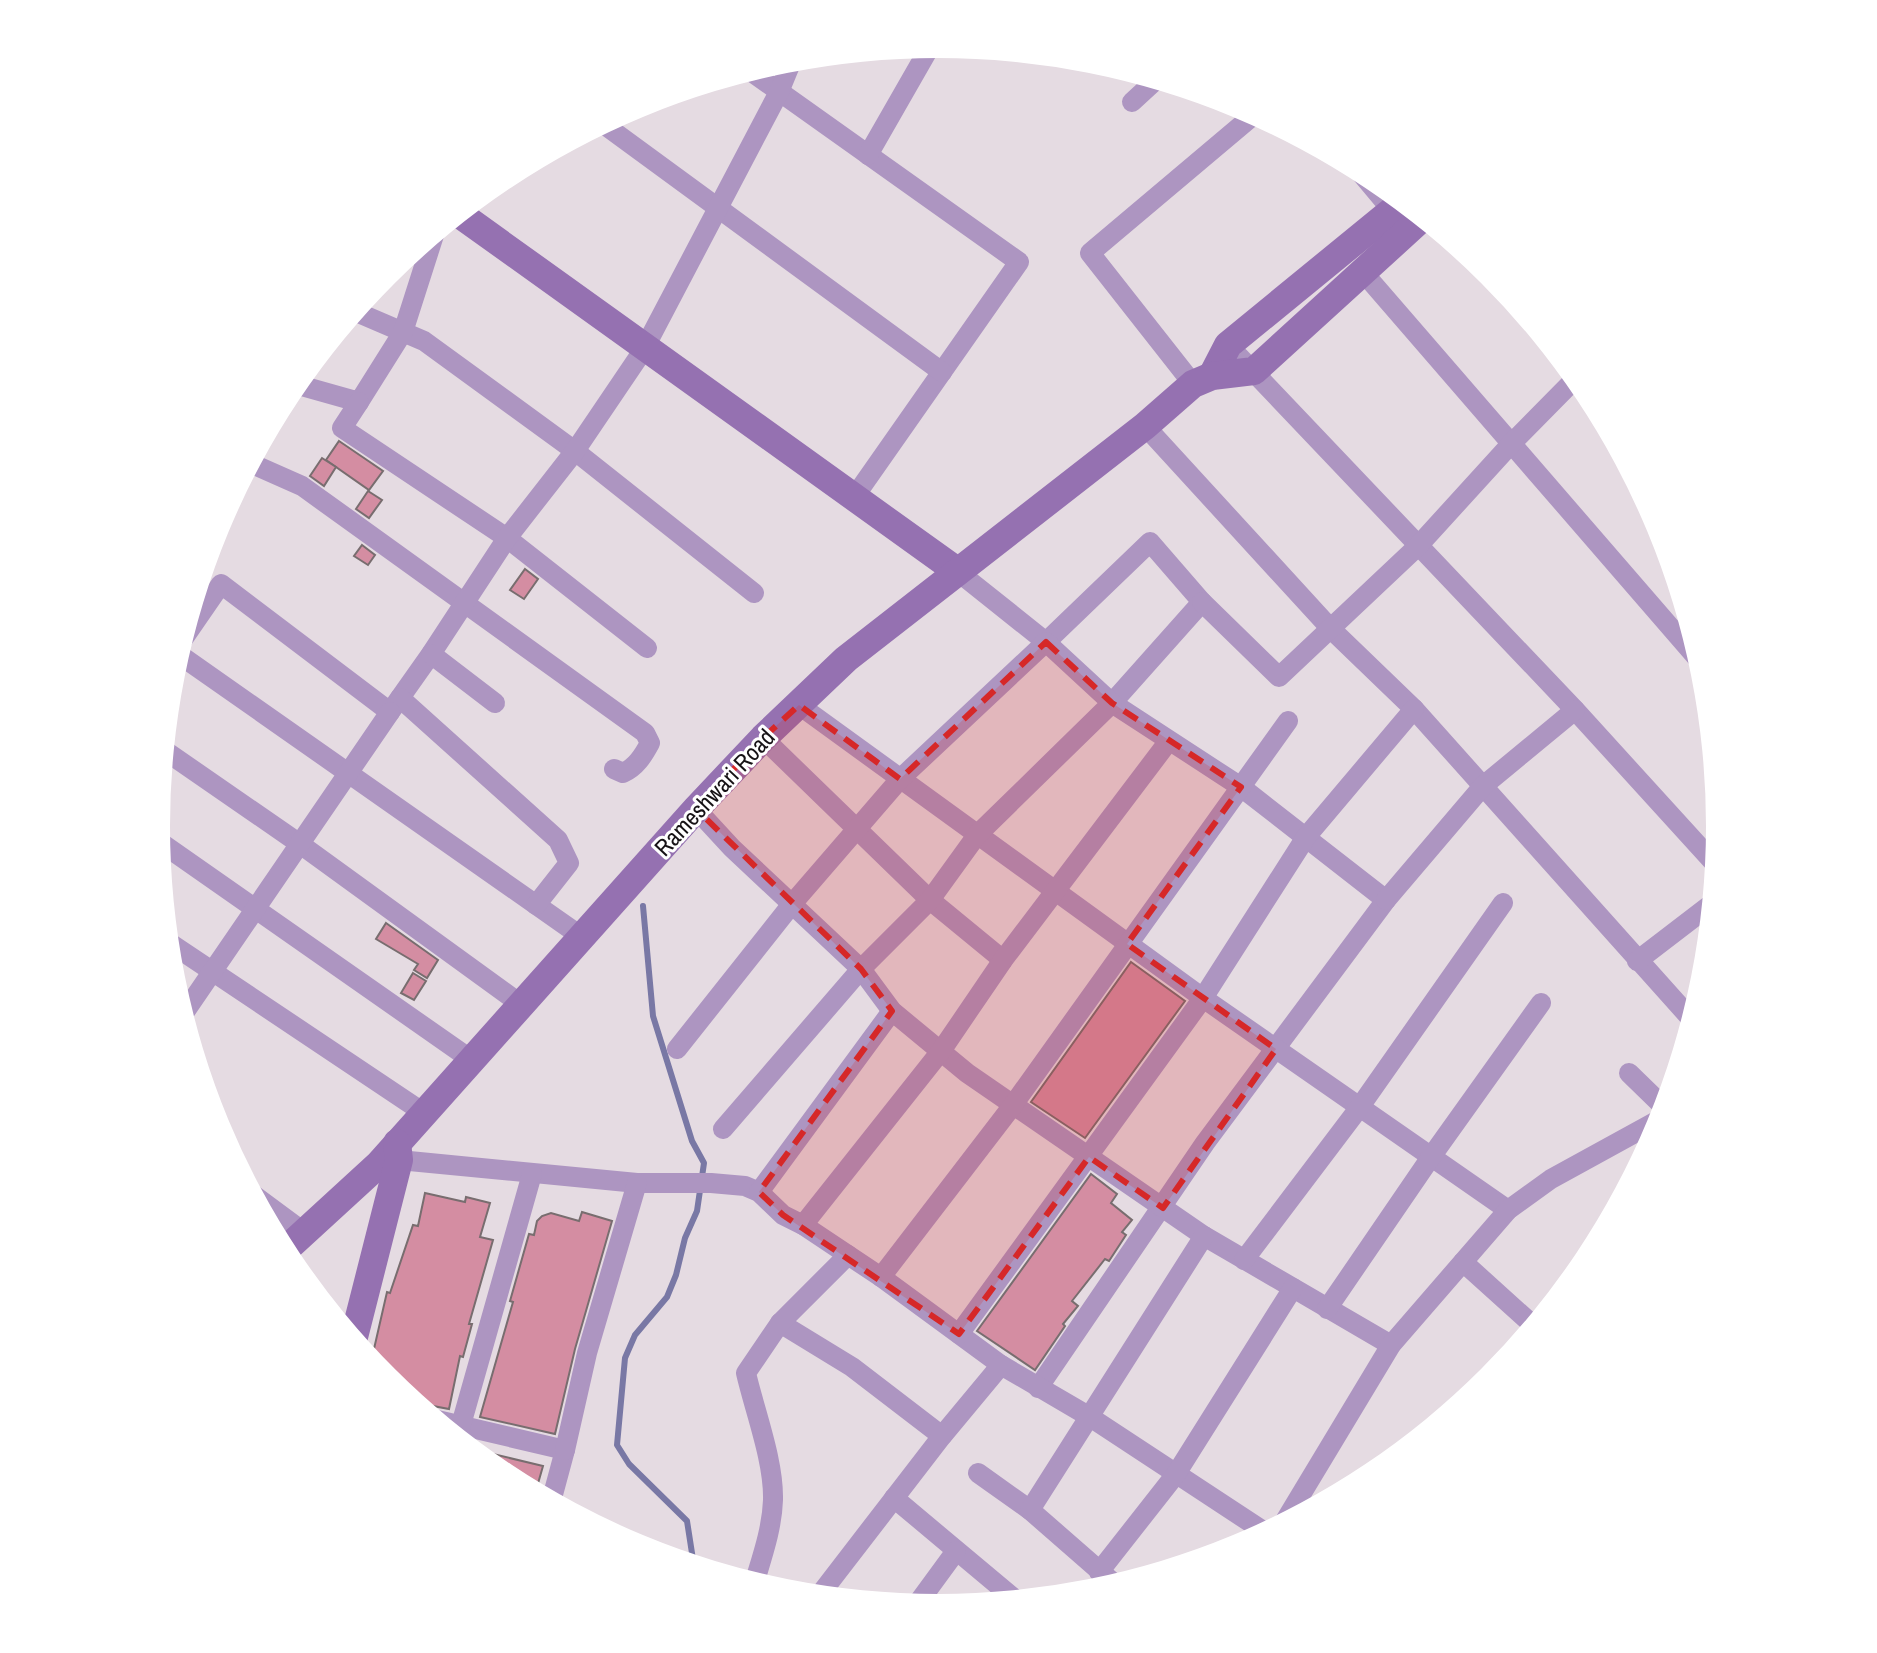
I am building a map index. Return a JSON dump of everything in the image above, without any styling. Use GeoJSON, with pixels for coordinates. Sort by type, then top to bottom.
{"type":"FeatureCollection","features":[{"type":"Feature","properties":{"kind":"main road"},"geometry":{"type":"LineString","coordinates":[[1202,380],[1228,345],[1405,216]]}},
{"type":"Feature","properties":{"kind":"main road"},"geometry":{"type":"LineString","coordinates":[[1202,380],[1254,371],[1362,271],[1406,217]]}},
{"type":"Feature","properties":{"kind":"main road"},"geometry":{"type":"LineString","coordinates":[[467,220],[957,571]]}},
{"type":"Feature","properties":{"kind":"main road","name":"Rameshwari Road"},"geometry":{"type":"LineString","coordinates":[[294,1243],[379,1164],[398,1152],[424,1113],[696,809],[763,738],[846,659],[1202,380]]}},
{"type":"Feature","properties":{"kind":"main road"},"geometry":{"type":"LineString","coordinates":[[356,1327],[398,1152]]}},
{"type":"Feature","properties":{"kind":"street"},"geometry":{"type":"LineString","coordinates":[[868,155],[923,59]]}},
{"type":"Feature","properties":{"kind":"street"},"geometry":{"type":"LineString","coordinates":[[191,1003],[431,654],[463,601],[507,538],[575,451],[644,349],[787,74]]}},
{"type":"Feature","properties":{"kind":"street"},"geometry":{"type":"LineString","coordinates":[[762,79],[1019,262],[855,496]]}},
{"type":"Feature","properties":{"kind":"street"},"geometry":{"type":"LineString","coordinates":[[1132,102],[1148,87]]}},
{"type":"Feature","properties":{"kind":"street"},"geometry":{"type":"LineString","coordinates":[[1202,380],[1090,253],[1246,122]]}},
{"type":"Feature","properties":{"kind":"street"},"geometry":{"type":"LineString","coordinates":[[613,131],[942,372]]}},
{"type":"Feature","properties":{"kind":"street"},"geometry":{"type":"LineString","coordinates":[[423,257],[403,332],[342,428],[507,538],[647,648]]}},
{"type":"Feature","properties":{"kind":"street"},"geometry":{"type":"LineString","coordinates":[[1362,271],[1684,644]]}},
{"type":"Feature","properties":{"kind":"street"},"geometry":{"type":"LineString","coordinates":[[365,316],[424,341],[575,451],[754,593]]}},
{"type":"Feature","properties":{"kind":"street"},"geometry":{"type":"LineString","coordinates":[[1228,345],[1575,710],[1706,854]]}},
{"type":"Feature","properties":{"kind":"street"},"geometry":{"type":"LineString","coordinates":[[677,1049],[792,904],[900,779],[1150,542],[1202,602],[1279,677],[1418,546],[1568,387]]}},
{"type":"Feature","properties":{"kind":"street"},"geometry":{"type":"LineString","coordinates":[[309,388],[359,402]]}},
{"type":"Feature","properties":{"kind":"street"},"geometry":{"type":"LineString","coordinates":[[1145,426],[1331,629],[1414,709],[1684,1011]]}},
{"type":"Feature","properties":{"kind":"street"},"geometry":{"type":"LineString","coordinates":[[260,467],[302,486],[645,733],[650,743],[641,758],[623,773],[614,769]]}},
{"type":"Feature","properties":{"kind":"street"},"geometry":{"type":"LineString","coordinates":[[957,571],[1046,642],[1112,703],[1241,787],[1386,900]]}},
{"type":"Feature","properties":{"kind":"street"},"geometry":{"type":"LineString","coordinates":[[200,614],[221,584],[395,705],[558,840],[569,863],[536,905]]}},
{"type":"Feature","properties":{"kind":"street"},"geometry":{"type":"LineString","coordinates":[[723,1129],[861,969],[930,900],[977,835],[1112,703],[1202,602]]}},
{"type":"Feature","properties":{"kind":"street"},"geometry":{"type":"LineString","coordinates":[[431,654],[495,703]]}},
{"type":"Feature","properties":{"kind":"street"},"geometry":{"type":"LineString","coordinates":[[189,661],[582,937]]}},
{"type":"Feature","properties":{"kind":"street"},"geometry":{"type":"LineString","coordinates":[[799,705],[1127,944],[1508,1210]]}},
{"type":"Feature","properties":{"kind":"street"},"geometry":{"type":"LineString","coordinates":[[959,1334],[1203,998],[1306,837],[1414,709]]}},
{"type":"Feature","properties":{"kind":"street"},"geometry":{"type":"LineString","coordinates":[[1038,1388],[1205,1143],[1386,900],[1483,786],[1575,710]]}},
{"type":"Feature","properties":{"kind":"street"},"geometry":{"type":"LineString","coordinates":[[881,1277],[1013,1105],[1288,721]]}},
{"type":"Feature","properties":{"kind":"street"},"geometry":{"type":"LineString","coordinates":[[763,738],[930,900],[1003,960]]}},
{"type":"Feature","properties":{"kind":"street"},"geometry":{"type":"LineString","coordinates":[[803,1225],[941,1051],[1003,960],[1168,742]]}},
{"type":"Feature","properties":{"kind":"street"},"geometry":{"type":"LineString","coordinates":[[174,757],[522,1005]]}},
{"type":"Feature","properties":{"kind":"street"},"geometry":{"type":"LineString","coordinates":[[696,809],[732,848],[861,969],[892,1011],[967,1073],[1204,1236],[1391,1345]]}},
{"type":"Feature","properties":{"kind":"street"},"geometry":{"type":"LineString","coordinates":[[171,850],[473,1061]]}},
{"type":"Feature","properties":{"kind":"street"},"geometry":{"type":"LineString","coordinates":[[1244,1260],[1359,1108],[1503,903]]}},
{"type":"Feature","properties":{"kind":"street"},"geometry":{"type":"LineString","coordinates":[[1637,961],[1702,912]]}},
{"type":"Feature","properties":{"kind":"street"},"geometry":{"type":"LineString","coordinates":[[181,950],[424,1113]]}},
{"type":"Feature","properties":{"kind":"street"},"geometry":{"type":"LineString","coordinates":[[1327,1309],[1541,1003]]}},
{"type":"Feature","properties":{"kind":"street"},"geometry":{"type":"LineString","coordinates":[[759,1192],[892,1011]]}},
{"type":"Feature","properties":{"kind":"street"},"geometry":{"type":"LineString","coordinates":[[1629,1073],[1657,1100]]}},
{"type":"Feature","properties":{"kind":"street"},"geometry":{"type":"LineString","coordinates":[[1293,1508],[1391,1345],[1508,1210],[1551,1179],[1646,1127]]}},
{"type":"Feature","properties":{"kind":"street"},"geometry":{"type":"LineString","coordinates":[[398,1152],[532,1174],[637,1183],[745,1186],[759,1192],[783,1215],[881,1277],[1001,1365],[1090,1417],[1256,1526]]}},
{"type":"Feature","properties":{"kind":"street"},"geometry":{"type":"LineString","coordinates":[[460,1427],[532,1174]]}},
{"type":"Feature","properties":{"kind":"street"},"geometry":{"type":"LineString","coordinates":[[554,1492],[587,1353],[637,1183]]}},
{"type":"Feature","properties":{"kind":"street"},"geometry":{"type":"LineString","coordinates":[[271,1208],[305,1233]]}},
{"type":"Feature","properties":{"kind":"street"},"geometry":{"type":"LineString","coordinates":[[1030,1510],[1204,1236]]}},
{"type":"Feature","properties":{"kind":"street"},"geometry":{"type":"LineString","coordinates":[[757,1573],[766,1544],[773,1499],[767,1458],[746,1373],[780,1323],[848,1255]]}},
{"type":"Feature","properties":{"kind":"street"},"geometry":{"type":"LineString","coordinates":[[1463,1262],[1527,1320]]}},
{"type":"Feature","properties":{"kind":"street"},"geometry":{"type":"LineString","coordinates":[[1099,1572],[1176,1474],[1293,1288]]}},
{"type":"Feature","properties":{"kind":"street"},"geometry":{"type":"LineString","coordinates":[[780,1323],[852,1367],[942,1436]]}},
{"type":"Feature","properties":{"kind":"street"},"geometry":{"type":"LineString","coordinates":[[826,1586],[1001,1365]]}},
{"type":"Feature","properties":{"kind":"street"},"geometry":{"type":"LineString","coordinates":[[468,1434],[565,1450]]}},
{"type":"Feature","properties":{"kind":"street"},"geometry":{"type":"LineString","coordinates":[[978,1473],[1030,1510],[1105,1576]]}},
{"type":"Feature","properties":{"kind":"street"},"geometry":{"type":"LineString","coordinates":[[894,1498],[1005,1591]]}},
{"type":"Feature","properties":{"kind":"street"},"geometry":{"type":"LineString","coordinates":[[924,1594],[956,1551]]}},
{"type":"Feature","properties":{"kind":"highlighted area"},"geometry":{"type":"Polygon","coordinates":[[[1046,642],[1112,703],[1241,787],[1127,944],[1276,1049],[1163,1208],[1089,1157],[959,1334],[783,1215],[759,1192],[892,1011],[861,969],[696,809],[799,705],[900,779],[1046,642]]]}},
{"type":"Feature","properties":{"kind":"building"},"geometry":{"type":"Polygon","coordinates":[[[339,441],[383,471],[369,490],[326,460],[339,441]]]}},
{"type":"Feature","properties":{"kind":"building"},"geometry":{"type":"Polygon","coordinates":[[[322,458],[336,467],[324,486],[310,476],[322,458]]]}},
{"type":"Feature","properties":{"kind":"building"},"geometry":{"type":"Polygon","coordinates":[[[368,491],[382,500],[369,518],[356,509],[368,491]]]}},
{"type":"Feature","properties":{"kind":"building"},"geometry":{"type":"Polygon","coordinates":[[[362,545],[375,555],[368,565],[354,556],[362,545]]]}},
{"type":"Feature","properties":{"kind":"building"},"geometry":{"type":"Polygon","coordinates":[[[525,569],[538,579],[524,599],[510,590],[525,569]]]}},
{"type":"Feature","properties":{"kind":"building"},"geometry":{"type":"Polygon","coordinates":[[[386,923],[438,960],[427,978],[414,970],[418,964],[376,939],[386,923]]]}},
{"type":"Feature","properties":{"kind":"building"},"geometry":{"type":"Polygon","coordinates":[[[1131,962],[1185,1001],[1085,1138],[1031,1102],[1131,962]]]}},
{"type":"Feature","properties":{"kind":"building"},"geometry":{"type":"Polygon","coordinates":[[[413,973],[426,981],[414,1000],[401,993],[413,973]]]}},
{"type":"Feature","properties":{"kind":"building"},"geometry":{"type":"Polygon","coordinates":[[[1091,1174],[1117,1194],[1111,1203],[1132,1220],[1122,1232],[1126,1235],[1109,1261],[1105,1259],[1072,1301],[1078,1306],[1063,1324],[1065,1326],[1035,1370],[977,1331],[1091,1174]]]}},
{"type":"Feature","properties":{"kind":"building"},"geometry":{"type":"Polygon","coordinates":[[[425,1193],[465,1202],[466,1197],[490,1203],[480,1237],[493,1240],[463,1357],[460,1356],[449,1409],[432,1404],[374,1347],[387,1292],[390,1293],[413,1225],[418,1226],[425,1193]]]}},
{"type":"Feature","properties":{"kind":"building"},"geometry":{"type":"Polygon","coordinates":[[[582,1212],[612,1221],[575,1349],[555,1434],[480,1417],[529,1234],[534,1235],[537,1221],[542,1216],[551,1213],[579,1221],[582,1212]]]}},
{"type":"Feature","properties":{"kind":"building"},"geometry":{"type":"Polygon","coordinates":[[[498,1455],[543,1466],[538,1482],[498,1455]]]}},
{"type":"Feature","properties":{"kind":"waterway"},"geometry":{"type":"LineString","coordinates":[[643,906],[653,1016],[692,1141],[704,1163],[697,1211],[685,1238],[676,1275],[667,1297],[635,1335],[625,1358],[617,1445],[629,1464],[687,1521],[692,1554]]}}]}
